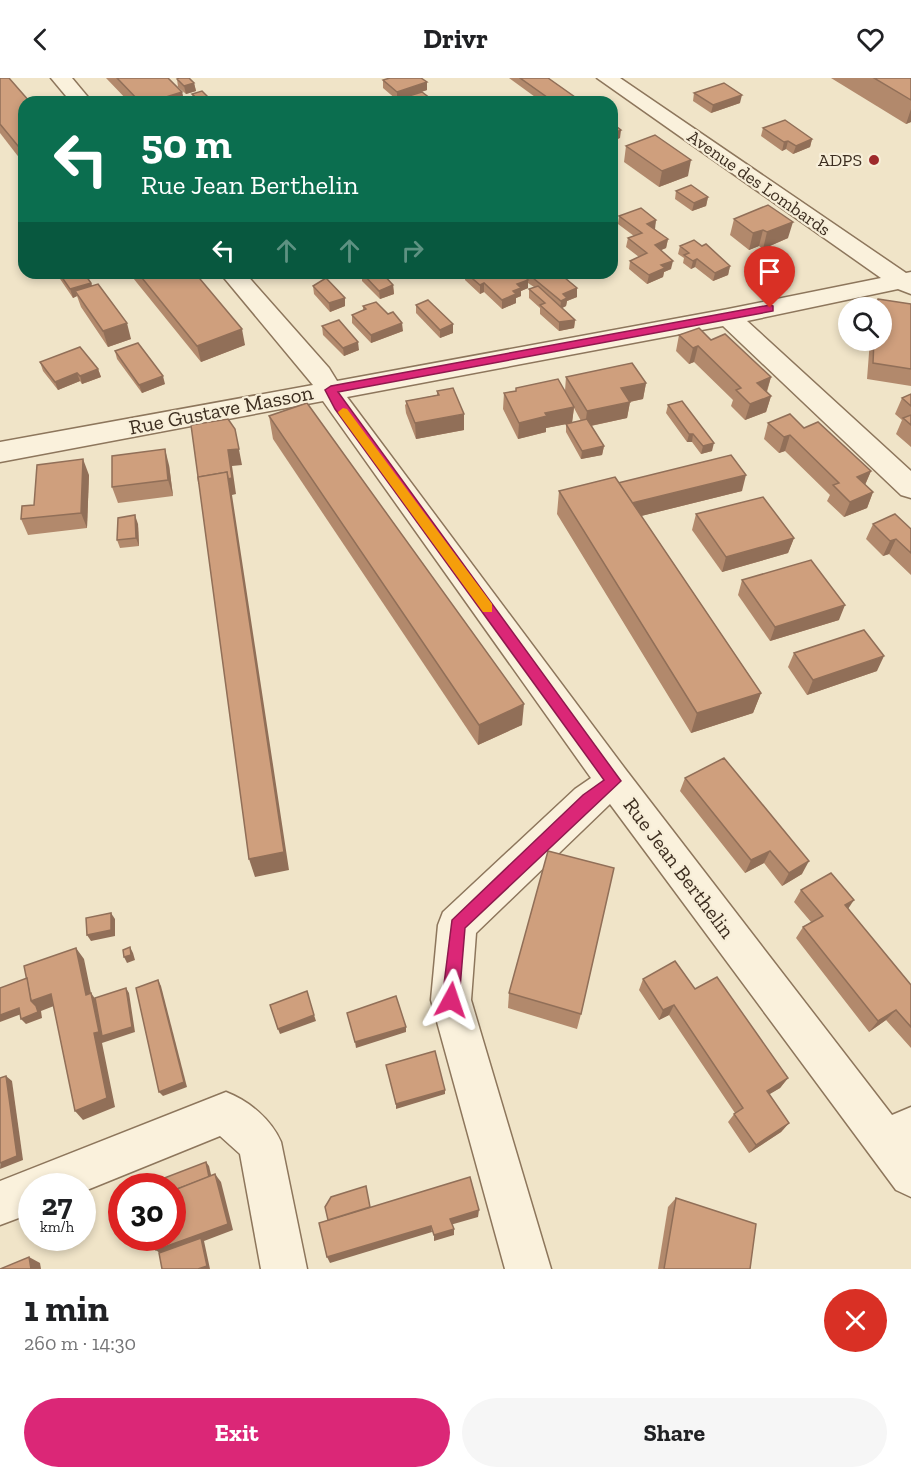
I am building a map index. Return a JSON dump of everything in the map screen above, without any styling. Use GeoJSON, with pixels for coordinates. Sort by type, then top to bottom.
{"type":"FeatureCollection","features":[{"type":"Feature","properties":{"kind":"street"},"geometry":{"type":"LineString","coordinates":[[62,78],[77,96]]}},
{"type":"Feature","properties":{"kind":"street","name":"Avenue des Lombards"},"geometry":{"type":"LineString","coordinates":[[607,78],[908,283]]}},
{"type":"Feature","properties":{"kind":"street","name":"Rue Jean Berthelin"},"geometry":{"type":"LineString","coordinates":[[237,279],[320,374],[339,406],[614,781],[903,1148]]}},
{"type":"Feature","properties":{"kind":"street","name":"Rue Gustave Masson"},"geometry":{"type":"LineString","coordinates":[[0,452],[908,283]]}},
{"type":"Feature","properties":{"kind":"street"},"geometry":{"type":"LineString","coordinates":[[728,317],[911,488]]}},
{"type":"Feature","properties":{"kind":"street"},"geometry":{"type":"LineString","coordinates":[[528,1269],[451,1000],[457,925],[588,800],[614,781]]}},
{"type":"Feature","properties":{"kind":"street"},"geometry":{"type":"LineString","coordinates":[[75,1173],[226,1113],[259,1142],[284,1269]]}},
{"type":"Feature","properties":{"kind":"street"},"geometry":{"type":"LineString","coordinates":[[0,1203],[18,1196]]}},
{"type":"Feature","properties":{"kind":"building"},"geometry":{"type":"Polygon","coordinates":[[[0,78],[9,78],[25,96],[18,96],[18,146],[0,124],[0,78]]]}},
{"type":"Feature","properties":{"kind":"building"},"geometry":{"type":"Polygon","coordinates":[[[117,78],[168,78],[182,92],[169,96],[134,96],[117,78]]]}},
{"type":"Feature","properties":{"kind":"building"},"geometry":{"type":"Polygon","coordinates":[[[189,78],[194,83],[184,86],[177,79],[189,78]]]}},
{"type":"Feature","properties":{"kind":"building"},"geometry":{"type":"Polygon","coordinates":[[[421,78],[427,82],[397,92],[383,80],[421,78]]]}},
{"type":"Feature","properties":{"kind":"building"},"geometry":{"type":"Polygon","coordinates":[[[520,78],[548,78],[574,96],[546,96],[520,78]]]}},
{"type":"Feature","properties":{"kind":"building"},"geometry":{"type":"Polygon","coordinates":[[[874,78],[911,78],[911,100],[874,78]]]}},
{"type":"Feature","properties":{"kind":"building"},"geometry":{"type":"Polygon","coordinates":[[[724,83],[742,95],[713,105],[694,93],[724,83]]]}},
{"type":"Feature","properties":{"kind":"building"},"geometry":{"type":"Polygon","coordinates":[[[202,91],[207,96],[194,96],[192,94],[202,91]]]}},
{"type":"Feature","properties":{"kind":"building"},"geometry":{"type":"Polygon","coordinates":[[[422,92],[427,96],[409,96],[422,92]]]}},
{"type":"Feature","properties":{"kind":"building"},"geometry":{"type":"Polygon","coordinates":[[[785,120],[812,139],[796,146],[788,141],[784,142],[763,128],[785,120]]]}},
{"type":"Feature","properties":{"kind":"building"},"geometry":{"type":"Polygon","coordinates":[[[655,135],[691,160],[662,171],[626,146],[655,135]]]}},
{"type":"Feature","properties":{"kind":"building"},"geometry":{"type":"Polygon","coordinates":[[[691,185],[708,197],[694,203],[676,191],[691,185]]]}},
{"type":"Feature","properties":{"kind":"building"},"geometry":{"type":"Polygon","coordinates":[[[768,205],[793,222],[767,232],[763,230],[753,233],[734,219],[768,205]]]}},
{"type":"Feature","properties":{"kind":"building"},"geometry":{"type":"Polygon","coordinates":[[[641,208],[656,220],[647,224],[668,239],[655,245],[673,261],[661,265],[665,268],[649,275],[630,261],[647,253],[628,238],[642,233],[619,216],[641,208]]]}},
{"type":"Feature","properties":{"kind":"building"},"geometry":{"type":"Polygon","coordinates":[[[694,240],[702,246],[706,244],[730,266],[715,273],[697,259],[693,261],[684,255],[689,253],[680,246],[694,240]]]}},
{"type":"Feature","properties":{"kind":"building"},"geometry":{"type":"Polygon","coordinates":[[[63,279],[88,279],[91,283],[70,289],[63,279]]]}},
{"type":"Feature","properties":{"kind":"building"},"geometry":{"type":"Polygon","coordinates":[[[143,279],[200,279],[242,329],[197,346],[143,279]]]}},
{"type":"Feature","properties":{"kind":"building"},"geometry":{"type":"Polygon","coordinates":[[[327,279],[345,298],[329,303],[313,286],[327,279]]]}},
{"type":"Feature","properties":{"kind":"building"},"geometry":{"type":"Polygon","coordinates":[[[368,279],[388,279],[393,285],[379,291],[368,279]]]}},
{"type":"Feature","properties":{"kind":"building"},"geometry":{"type":"Polygon","coordinates":[[[473,279],[528,280],[517,284],[521,288],[513,291],[516,294],[502,300],[484,283],[480,285],[473,279]]]}},
{"type":"Feature","properties":{"kind":"building"},"geometry":{"type":"Polygon","coordinates":[[[534,279],[566,279],[577,288],[563,294],[567,298],[561,301],[534,279]]]}},
{"type":"Feature","properties":{"kind":"building"},"geometry":{"type":"Polygon","coordinates":[[[98,284],[127,323],[103,331],[75,291],[98,284]]]}},
{"type":"Feature","properties":{"kind":"building"},"geometry":{"type":"Polygon","coordinates":[[[538,286],[575,320],[559,322],[540,305],[545,303],[529,289],[538,286]]]}},
{"type":"Feature","properties":{"kind":"building"},"geometry":{"type":"Polygon","coordinates":[[[428,300],[453,324],[440,330],[416,305],[428,300]]]}},
{"type":"Feature","properties":{"kind":"building"},"geometry":{"type":"Polygon","coordinates":[[[892,301],[911,304],[911,369],[873,363],[874,351],[892,351],[892,301]]]}},
{"type":"Feature","properties":{"kind":"building"},"geometry":{"type":"Polygon","coordinates":[[[376,302],[388,314],[393,312],[402,323],[371,335],[352,315],[366,309],[363,306],[376,302]]]}},
{"type":"Feature","properties":{"kind":"building"},"geometry":{"type":"Polygon","coordinates":[[[339,320],[358,342],[343,348],[322,326],[339,320]]]}},
{"type":"Feature","properties":{"kind":"building"},"geometry":{"type":"Polygon","coordinates":[[[699,328],[711,340],[725,334],[771,377],[757,383],[771,396],[750,404],[736,390],[741,388],[698,346],[693,348],[679,335],[699,328]]]}},
{"type":"Feature","properties":{"kind":"building"},"geometry":{"type":"Polygon","coordinates":[[[138,343],[163,376],[139,385],[115,351],[138,343]]]}},
{"type":"Feature","properties":{"kind":"building"},"geometry":{"type":"Polygon","coordinates":[[[80,347],[98,369],[80,376],[77,373],[55,382],[40,362],[80,347]]]}},
{"type":"Feature","properties":{"kind":"building"},"geometry":{"type":"Polygon","coordinates":[[[632,363],[646,383],[621,388],[630,402],[587,411],[566,377],[632,363]]]}},
{"type":"Feature","properties":{"kind":"building"},"geometry":{"type":"Polygon","coordinates":[[[558,379],[574,407],[545,413],[547,416],[519,423],[504,393],[516,391],[516,388],[558,379]]]}},
{"type":"Feature","properties":{"kind":"building"},"geometry":{"type":"Polygon","coordinates":[[[453,388],[464,414],[415,423],[406,401],[439,395],[437,391],[453,388]]]}},
{"type":"Feature","properties":{"kind":"building"},"geometry":{"type":"Polygon","coordinates":[[[911,394],[911,406],[902,398],[911,394]]]}},
{"type":"Feature","properties":{"kind":"building"},"geometry":{"type":"Polygon","coordinates":[[[682,401],[714,443],[703,446],[693,434],[689,434],[668,405],[682,401]]]}},
{"type":"Feature","properties":{"kind":"building"},"geometry":{"type":"Polygon","coordinates":[[[307,403],[524,704],[479,725],[269,416],[307,403]]]}},
{"type":"Feature","properties":{"kind":"building"},"geometry":{"type":"Polygon","coordinates":[[[790,414],[804,428],[818,422],[871,471],[857,477],[873,492],[850,502],[833,485],[839,483],[790,435],[784,437],[768,423],[790,414]]]}},
{"type":"Feature","properties":{"kind":"building"},"geometry":{"type":"Polygon","coordinates":[[[911,415],[911,425],[903,418],[911,415]]]}},
{"type":"Feature","properties":{"kind":"building"},"geometry":{"type":"Polygon","coordinates":[[[228,419],[235,429],[239,449],[228,450],[232,478],[228,479],[227,472],[198,477],[191,425],[228,419]]]}},
{"type":"Feature","properties":{"kind":"building"},"geometry":{"type":"Polygon","coordinates":[[[587,419],[604,446],[582,451],[566,424],[587,419]]]}},
{"type":"Feature","properties":{"kind":"building"},"geometry":{"type":"Polygon","coordinates":[[[165,449],[168,480],[112,487],[112,456],[165,449]]]}},
{"type":"Feature","properties":{"kind":"building"},"geometry":{"type":"Polygon","coordinates":[[[731,455],[746,475],[632,503],[618,483],[731,455]]]}},
{"type":"Feature","properties":{"kind":"building"},"geometry":{"type":"Polygon","coordinates":[[[83,459],[81,513],[21,519],[22,506],[34,505],[37,465],[83,459]]]}},
{"type":"Feature","properties":{"kind":"building"},"geometry":{"type":"Polygon","coordinates":[[[227,472],[284,852],[249,859],[198,477],[227,472]]]}},
{"type":"Feature","properties":{"kind":"building"},"geometry":{"type":"Polygon","coordinates":[[[615,477],[761,693],[697,713],[559,491],[615,477]]]}},
{"type":"Feature","properties":{"kind":"building"},"geometry":{"type":"Polygon","coordinates":[[[763,497],[794,538],[726,557],[696,514],[763,497]]]}},
{"type":"Feature","properties":{"kind":"building"},"geometry":{"type":"Polygon","coordinates":[[[895,514],[911,529],[911,553],[896,539],[890,541],[873,524],[895,514]]]}},
{"type":"Feature","properties":{"kind":"building"},"geometry":{"type":"Polygon","coordinates":[[[135,515],[136,538],[117,540],[118,518],[135,515]]]}},
{"type":"Feature","properties":{"kind":"building"},"geometry":{"type":"Polygon","coordinates":[[[811,560],[845,605],[775,627],[742,580],[811,560]]]}},
{"type":"Feature","properties":{"kind":"building"},"geometry":{"type":"Polygon","coordinates":[[[864,630],[884,656],[813,680],[794,653],[864,630]]]}},
{"type":"Feature","properties":{"kind":"building"},"geometry":{"type":"Polygon","coordinates":[[[724,758],[809,861],[789,873],[770,851],[751,860],[685,778],[724,758]]]}},
{"type":"Feature","properties":{"kind":"building"},"geometry":{"type":"Polygon","coordinates":[[[548,851],[614,868],[581,1014],[509,993],[548,851]]]}},
{"type":"Feature","properties":{"kind":"building"},"geometry":{"type":"Polygon","coordinates":[[[831,873],[854,900],[845,905],[911,985],[911,1027],[896,1010],[878,1021],[803,927],[823,916],[801,890],[831,873]]]}},
{"type":"Feature","properties":{"kind":"building"},"geometry":{"type":"Polygon","coordinates":[[[111,913],[111,930],[87,935],[86,918],[111,913]]]}},
{"type":"Feature","properties":{"kind":"building"},"geometry":{"type":"Polygon","coordinates":[[[130,947],[131,955],[124,957],[123,950],[130,947]]]}},
{"type":"Feature","properties":{"kind":"building"},"geometry":{"type":"Polygon","coordinates":[[[76,948],[86,995],[91,993],[99,1032],[94,1033],[107,1098],[75,1111],[51,994],[31,1001],[24,966],[76,948]]]}},
{"type":"Feature","properties":{"kind":"building"},"geometry":{"type":"Polygon","coordinates":[[[675,961],[695,989],[717,977],[788,1078],[767,1091],[789,1123],[756,1145],[734,1114],[743,1108],[674,1005],[663,1010],[643,979],[675,961]]]}},
{"type":"Feature","properties":{"kind":"building"},"geometry":{"type":"Polygon","coordinates":[[[27,978],[31,1001],[38,1012],[21,1019],[19,1008],[0,1015],[0,988],[27,978]]]}},
{"type":"Feature","properties":{"kind":"building"},"geometry":{"type":"Polygon","coordinates":[[[158,980],[184,1082],[159,1092],[136,988],[158,980]]]}},
{"type":"Feature","properties":{"kind":"building"},"geometry":{"type":"Polygon","coordinates":[[[126,988],[132,1027],[102,1036],[95,998],[126,988]]]}},
{"type":"Feature","properties":{"kind":"building"},"geometry":{"type":"Polygon","coordinates":[[[307,991],[314,1015],[278,1029],[270,1005],[307,991]]]}},
{"type":"Feature","properties":{"kind":"building"},"geometry":{"type":"Polygon","coordinates":[[[396,996],[406,1027],[355,1042],[347,1013],[396,996]]]}},
{"type":"Feature","properties":{"kind":"building"},"geometry":{"type":"Polygon","coordinates":[[[435,1051],[445,1090],[396,1104],[386,1065],[435,1051]]]}},
{"type":"Feature","properties":{"kind":"building"},"geometry":{"type":"Polygon","coordinates":[[[6,1076],[17,1156],[0,1163],[0,1078],[6,1076]]]}},
{"type":"Feature","properties":{"kind":"building"},"geometry":{"type":"Polygon","coordinates":[[[206,1162],[209,1177],[186,1186],[186,1173],[177,1173],[206,1162]]]}},
{"type":"Feature","properties":{"kind":"building"},"geometry":{"type":"Polygon","coordinates":[[[215,1174],[228,1224],[186,1239],[186,1185],[215,1174]]]}},
{"type":"Feature","properties":{"kind":"building"},"geometry":{"type":"Polygon","coordinates":[[[470,1177],[479,1210],[450,1219],[454,1229],[434,1235],[431,1226],[327,1257],[319,1223],[470,1177]]]}},
{"type":"Feature","properties":{"kind":"building"},"geometry":{"type":"Polygon","coordinates":[[[366,1186],[370,1207],[328,1220],[325,1207],[331,1197],[366,1186]]]}},
{"type":"Feature","properties":{"kind":"building"},"geometry":{"type":"Polygon","coordinates":[[[676,1198],[756,1224],[750,1269],[664,1269],[676,1198]]]}},
{"type":"Feature","properties":{"kind":"building"},"geometry":{"type":"Polygon","coordinates":[[[201,1238],[207,1266],[198,1269],[162,1269],[159,1253],[186,1251],[186,1243],[201,1238]]]}},
{"type":"Feature","properties":{"kind":"building"},"geometry":{"type":"Polygon","coordinates":[[[29,1257],[31,1269],[0,1269],[29,1257]]]}},
{"type":"Feature","properties":{"kind":"slow traffic"},"geometry":{"type":"LineString","coordinates":[[343,412],[487,608]]}},
{"type":"Feature","properties":{"kind":"place","name":"ADPS"},"geometry":{"type":"Point","coordinates":[874,160]}},
{"type":"Feature","properties":{"kind":"route"},"geometry":{"type":"LineString","coordinates":[[451,1000],[457,925],[588,800],[614,781],[339,406],[331,390],[770,308]]}}]}
